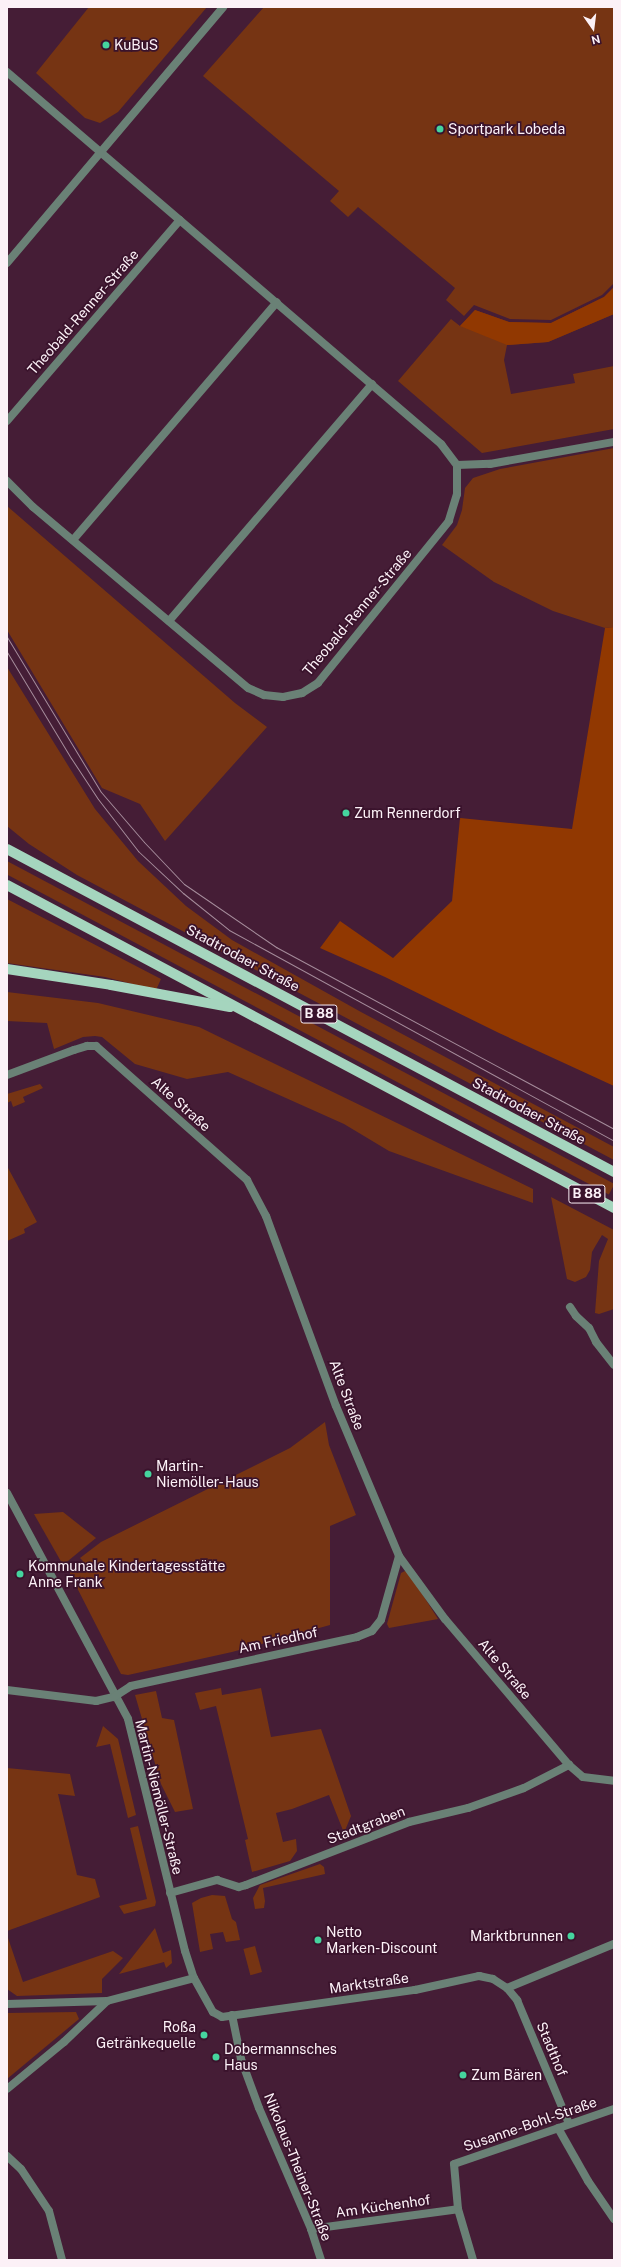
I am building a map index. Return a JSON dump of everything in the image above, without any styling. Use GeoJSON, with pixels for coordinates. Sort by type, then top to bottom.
{"type":"FeatureCollection","features":[{"type":"Feature","properties":{"kind":"main road","name":"Stadtrodaer Straße"},"geometry":{"type":"LineString","coordinates":[[7,849],[614,1172]]}},
{"type":"Feature","properties":{"kind":"main road","name":"B 88"},"geometry":{"type":"LineString","coordinates":[[7,885],[614,1208]]}},
{"type":"Feature","properties":{"kind":"main road"},"geometry":{"type":"LineString","coordinates":[[7,969],[111,985],[242,1010]]}},
{"type":"Feature","properties":{"kind":"street"},"geometry":{"type":"LineString","coordinates":[[7,263],[223,7]]}},
{"type":"Feature","properties":{"kind":"street"},"geometry":{"type":"LineString","coordinates":[[7,72],[441,444],[457,465],[497,463],[614,442]]}},
{"type":"Feature","properties":{"kind":"street","name":"Theobald-Renner-Straße"},"geometry":{"type":"LineString","coordinates":[[7,421],[180,220]]}},
{"type":"Feature","properties":{"kind":"street"},"geometry":{"type":"LineString","coordinates":[[72,540],[277,302]]}},
{"type":"Feature","properties":{"kind":"street"},"geometry":{"type":"LineString","coordinates":[[170,621],[372,384]]}},
{"type":"Feature","properties":{"kind":"street","name":"Theobald-Renner-Straße"},"geometry":{"type":"LineString","coordinates":[[7,481],[72,540],[248,688],[264,695],[283,698],[302,693],[318,683],[449,521],[457,494],[457,465]]}},
{"type":"Feature","properties":{"kind":"street","name":"Alte Straße"},"geometry":{"type":"LineString","coordinates":[[7,1075],[74,1050],[87,1046],[96,1046],[247,1180],[266,1216],[336,1406],[399,1556],[445,1619],[569,1765],[583,1777],[614,1781]]}},
{"type":"Feature","properties":{"kind":"street"},"geometry":{"type":"LineString","coordinates":[[570,1307],[576,1316],[588,1328],[596,1342],[614,1365]]}},
{"type":"Feature","properties":{"kind":"street","name":"Martin-Niemöller-Straße"},"geometry":{"type":"LineString","coordinates":[[7,1493],[114,1697],[128,1719],[145,1783],[170,1893],[194,1978],[213,2012],[222,2017],[232,2015]]}},
{"type":"Feature","properties":{"kind":"street","name":"Am Friedhof"},"geometry":{"type":"LineString","coordinates":[[114,1697],[131,1686],[357,1637],[372,1632],[381,1620],[399,1556]]}},
{"type":"Feature","properties":{"kind":"street"},"geometry":{"type":"LineString","coordinates":[[7,1690],[96,1701],[114,1697]]}},
{"type":"Feature","properties":{"kind":"street","name":"Stadtgraben"},"geometry":{"type":"LineString","coordinates":[[170,1893],[217,1880],[239,1887],[246,1886],[409,1822],[468,1808],[524,1788],[569,1765]]}},
{"type":"Feature","properties":{"kind":"street"},"geometry":{"type":"LineString","coordinates":[[506,1988],[614,1944]]}},
{"type":"Feature","properties":{"kind":"street","name":"Marktstraße"},"geometry":{"type":"LineString","coordinates":[[232,2015],[415,1990],[478,1976],[493,1979],[506,1988]]}},
{"type":"Feature","properties":{"kind":"street"},"geometry":{"type":"LineString","coordinates":[[7,2004],[106,2001],[194,1978]]}},
{"type":"Feature","properties":{"kind":"street","name":"Stadthof"},"geometry":{"type":"LineString","coordinates":[[506,1988],[517,2000],[569,2124]]}},
{"type":"Feature","properties":{"kind":"street"},"geometry":{"type":"LineString","coordinates":[[7,2089],[64,2042],[106,2001]]}},
{"type":"Feature","properties":{"kind":"street","name":"Nikolaus-Theiner-Straße"},"geometry":{"type":"LineString","coordinates":[[232,2015],[241,2059],[311,2229],[321,2260]]}},
{"type":"Feature","properties":{"kind":"street","name":"Susanne-Bohl-Straße"},"geometry":{"type":"LineString","coordinates":[[458,2209],[454,2164],[614,2109]]}},
{"type":"Feature","properties":{"kind":"street"},"geometry":{"type":"LineString","coordinates":[[558,2128],[588,2181],[614,2219]]}},
{"type":"Feature","properties":{"kind":"street"},"geometry":{"type":"LineString","coordinates":[[7,2156],[21,2169],[49,2211],[62,2260]]}},
{"type":"Feature","properties":{"kind":"street"},"geometry":{"type":"LineString","coordinates":[[458,2209],[473,2260]]}},
{"type":"Feature","properties":{"kind":"street","name":"Am Küchenhof"},"geometry":{"type":"LineString","coordinates":[[311,2229],[458,2209]]}},
{"type":"Feature","properties":{"kind":"shaded area"},"geometry":{"type":"Polygon","coordinates":[[[89,7],[207,7],[118,112],[100,123],[85,118],[36,73],[89,7]]]}},
{"type":"Feature","properties":{"kind":"shaded area","name":"Sportpark Lobeda"},"geometry":{"type":"Polygon","coordinates":[[[264,7],[614,7],[614,283],[602,295],[551,320],[510,319],[474,305],[464,316],[446,300],[455,288],[358,207],[348,217],[330,201],[339,191],[203,76],[264,7]]]}},
{"type":"Feature","properties":{"kind":"shaded area"},"geometry":{"type":"Polygon","coordinates":[[[614,287],[614,314],[548,342],[507,345],[504,360],[511,394],[575,383],[573,374],[614,366],[614,429],[482,453],[398,381],[451,319],[460,326],[475,310],[509,322],[551,323],[604,297],[614,287]]]}},
{"type":"Feature","properties":{"kind":"shaded area"},"geometry":{"type":"Polygon","coordinates":[[[614,287],[614,314],[548,342],[507,345],[460,326],[475,310],[509,322],[551,323],[604,297],[614,287]]]}},
{"type":"Feature","properties":{"kind":"shaded area"},"geometry":{"type":"Polygon","coordinates":[[[614,448],[614,627],[605,628],[553,611],[494,582],[442,545],[457,525],[462,510],[465,488],[473,478],[500,469],[614,448]]]}},
{"type":"Feature","properties":{"kind":"shaded area"},"geometry":{"type":"Polygon","coordinates":[[[7,506],[235,703],[267,727],[165,841],[140,804],[102,788],[7,630],[7,506]]]}},
{"type":"Feature","properties":{"kind":"shaded area"},"geometry":{"type":"Polygon","coordinates":[[[614,627],[614,1086],[499,1033],[385,977],[320,948],[340,921],[393,958],[452,901],[460,818],[572,829],[605,628],[614,627]]]}},
{"type":"Feature","properties":{"kind":"shaded area"},"geometry":{"type":"Polygon","coordinates":[[[7,667],[95,809],[138,861],[186,906],[232,940],[361,1012],[614,1147],[614,1160],[77,875],[29,844],[7,826],[7,667]]]}},
{"type":"Feature","properties":{"kind":"shaded area"},"geometry":{"type":"Polygon","coordinates":[[[7,861],[614,1184],[609,1195],[7,875],[7,861]]]}},
{"type":"Feature","properties":{"kind":"shaded area"},"geometry":{"type":"Polygon","coordinates":[[[7,899],[161,979],[156,990],[105,977],[7,963],[7,899]]]}},
{"type":"Feature","properties":{"kind":"shaded area"},"geometry":{"type":"Polygon","coordinates":[[[7,992],[98,1003],[199,1027],[533,1189],[533,1203],[389,1151],[344,1124],[228,1072],[187,1079],[135,1064],[102,1037],[95,1036],[83,1037],[54,1049],[47,1023],[7,1021],[7,992]]]}},
{"type":"Feature","properties":{"kind":"shaded area"},"geometry":{"type":"Polygon","coordinates":[[[40,1084],[43,1088],[23,1097],[25,1102],[13,1107],[11,1101],[7,1103],[7,1094],[40,1084]]]}},
{"type":"Feature","properties":{"kind":"shaded area"},"geometry":{"type":"Polygon","coordinates":[[[7,1166],[37,1222],[24,1229],[25,1233],[7,1241],[7,1166]]]}},
{"type":"Feature","properties":{"kind":"shaded area"},"geometry":{"type":"Polygon","coordinates":[[[551,1197],[614,1230],[614,1309],[599,1314],[595,1313],[599,1261],[608,1239],[602,1235],[596,1245],[592,1252],[590,1270],[586,1277],[575,1282],[567,1279],[551,1197]]]}},
{"type":"Feature","properties":{"kind":"shaded area"},"geometry":{"type":"Polygon","coordinates":[[[325,1422],[329,1445],[356,1515],[330,1526],[330,1625],[232,1652],[128,1675],[121,1674],[70,1574],[71,1567],[83,1561],[80,1558],[101,1542],[290,1448],[325,1422]]]}},
{"type":"Feature","properties":{"kind":"shaded area"},"geometry":{"type":"Polygon","coordinates":[[[63,1512],[96,1538],[63,1565],[34,1514],[63,1512]]]}},
{"type":"Feature","properties":{"kind":"shaded area"},"geometry":{"type":"Polygon","coordinates":[[[405,1571],[409,1573],[438,1619],[389,1628],[387,1624],[401,1573],[405,1571]]]}},
{"type":"Feature","properties":{"kind":"shaded area"},"geometry":{"type":"Polygon","coordinates":[[[221,1688],[222,1695],[261,1688],[271,1737],[321,1729],[351,1816],[344,1833],[329,1795],[292,1809],[276,1813],[283,1842],[296,1839],[297,1851],[290,1861],[252,1872],[245,1840],[248,1839],[216,1706],[200,1710],[195,1693],[221,1688]]]}},
{"type":"Feature","properties":{"kind":"shaded area"},"geometry":{"type":"Polygon","coordinates":[[[156,1691],[162,1718],[174,1720],[193,1809],[175,1812],[161,1784],[135,1695],[156,1691]]]}},
{"type":"Feature","properties":{"kind":"shaded area"},"geometry":{"type":"Polygon","coordinates":[[[103,1726],[118,1739],[136,1815],[128,1818],[110,1744],[96,1747],[103,1726]]]}},
{"type":"Feature","properties":{"kind":"shaded area"},"geometry":{"type":"Polygon","coordinates":[[[7,1768],[70,1774],[75,1796],[58,1794],[77,1875],[95,1879],[100,1897],[7,1931],[7,1768]]]}},
{"type":"Feature","properties":{"kind":"shaded area"},"geometry":{"type":"Polygon","coordinates":[[[138,1826],[156,1902],[155,1906],[124,1914],[119,1906],[147,1899],[130,1828],[138,1826]]]}},
{"type":"Feature","properties":{"kind":"shaded area"},"geometry":{"type":"Polygon","coordinates":[[[320,1864],[324,1867],[325,1874],[263,1888],[265,1901],[264,1908],[255,1909],[253,1898],[260,1885],[320,1864]]]}},
{"type":"Feature","properties":{"kind":"shaded area"},"geometry":{"type":"Polygon","coordinates":[[[212,1895],[225,1896],[232,1919],[236,1922],[240,1940],[226,1942],[223,1932],[210,1934],[213,1949],[200,1952],[192,1903],[201,1898],[212,1895]]]}},
{"type":"Feature","properties":{"kind":"shaded area"},"geometry":{"type":"Polygon","coordinates":[[[155,1928],[163,1953],[171,1950],[172,1963],[166,1968],[164,1962],[119,1974],[155,1928]]]}},
{"type":"Feature","properties":{"kind":"shaded area"},"geometry":{"type":"Polygon","coordinates":[[[7,1935],[23,1982],[113,1951],[123,1958],[102,1979],[102,1993],[17,1996],[7,1989],[7,1935]]]}},
{"type":"Feature","properties":{"kind":"shaded area"},"geometry":{"type":"Polygon","coordinates":[[[255,1946],[262,1972],[250,1975],[243,1949],[255,1946]]]}},
{"type":"Feature","properties":{"kind":"shaded area"},"geometry":{"type":"Polygon","coordinates":[[[76,2012],[79,2019],[7,2079],[7,2013],[76,2012]]]}},
{"type":"Feature","properties":{"kind":"tram line"},"geometry":{"type":"LineString","coordinates":[[7,637],[101,792],[144,842],[184,884],[276,947],[614,1129]]}},
{"type":"Feature","properties":{"kind":"tram line"},"geometry":{"type":"LineString","coordinates":[[7,652],[71,758],[98,799],[138,851],[183,893],[229,930],[614,1141]]}},
{"type":"Feature","properties":{"kind":"place","name":"KuBuS"},"geometry":{"type":"Point","coordinates":[106,45]}},
{"type":"Feature","properties":{"kind":"place","name":"Sportpark Lobeda"},"geometry":{"type":"Point","coordinates":[440,129]}},
{"type":"Feature","properties":{"kind":"place","name":"Zum Rennerdorf"},"geometry":{"type":"Point","coordinates":[346,813]}},
{"type":"Feature","properties":{"kind":"place","name":"Martin- Niemöller- Haus"},"geometry":{"type":"Point","coordinates":[148,1474]}},
{"type":"Feature","properties":{"kind":"place","name":"Kommunale Kindertagesstätte Anne Frank"},"geometry":{"type":"Point","coordinates":[20,1574]}},
{"type":"Feature","properties":{"kind":"place","name":"Marktbrunnen"},"geometry":{"type":"Point","coordinates":[571,1936]}},
{"type":"Feature","properties":{"kind":"place","name":"Netto Marken-Discount"},"geometry":{"type":"Point","coordinates":[318,1940]}},
{"type":"Feature","properties":{"kind":"place","name":"Roßa Getränkequelle"},"geometry":{"type":"Point","coordinates":[204,2035]}},
{"type":"Feature","properties":{"kind":"place","name":"Dobermannsches Haus"},"geometry":{"type":"Point","coordinates":[216,2057]}},
{"type":"Feature","properties":{"kind":"place","name":"Zum Bären"},"geometry":{"type":"Point","coordinates":[463,2075]}}]}
